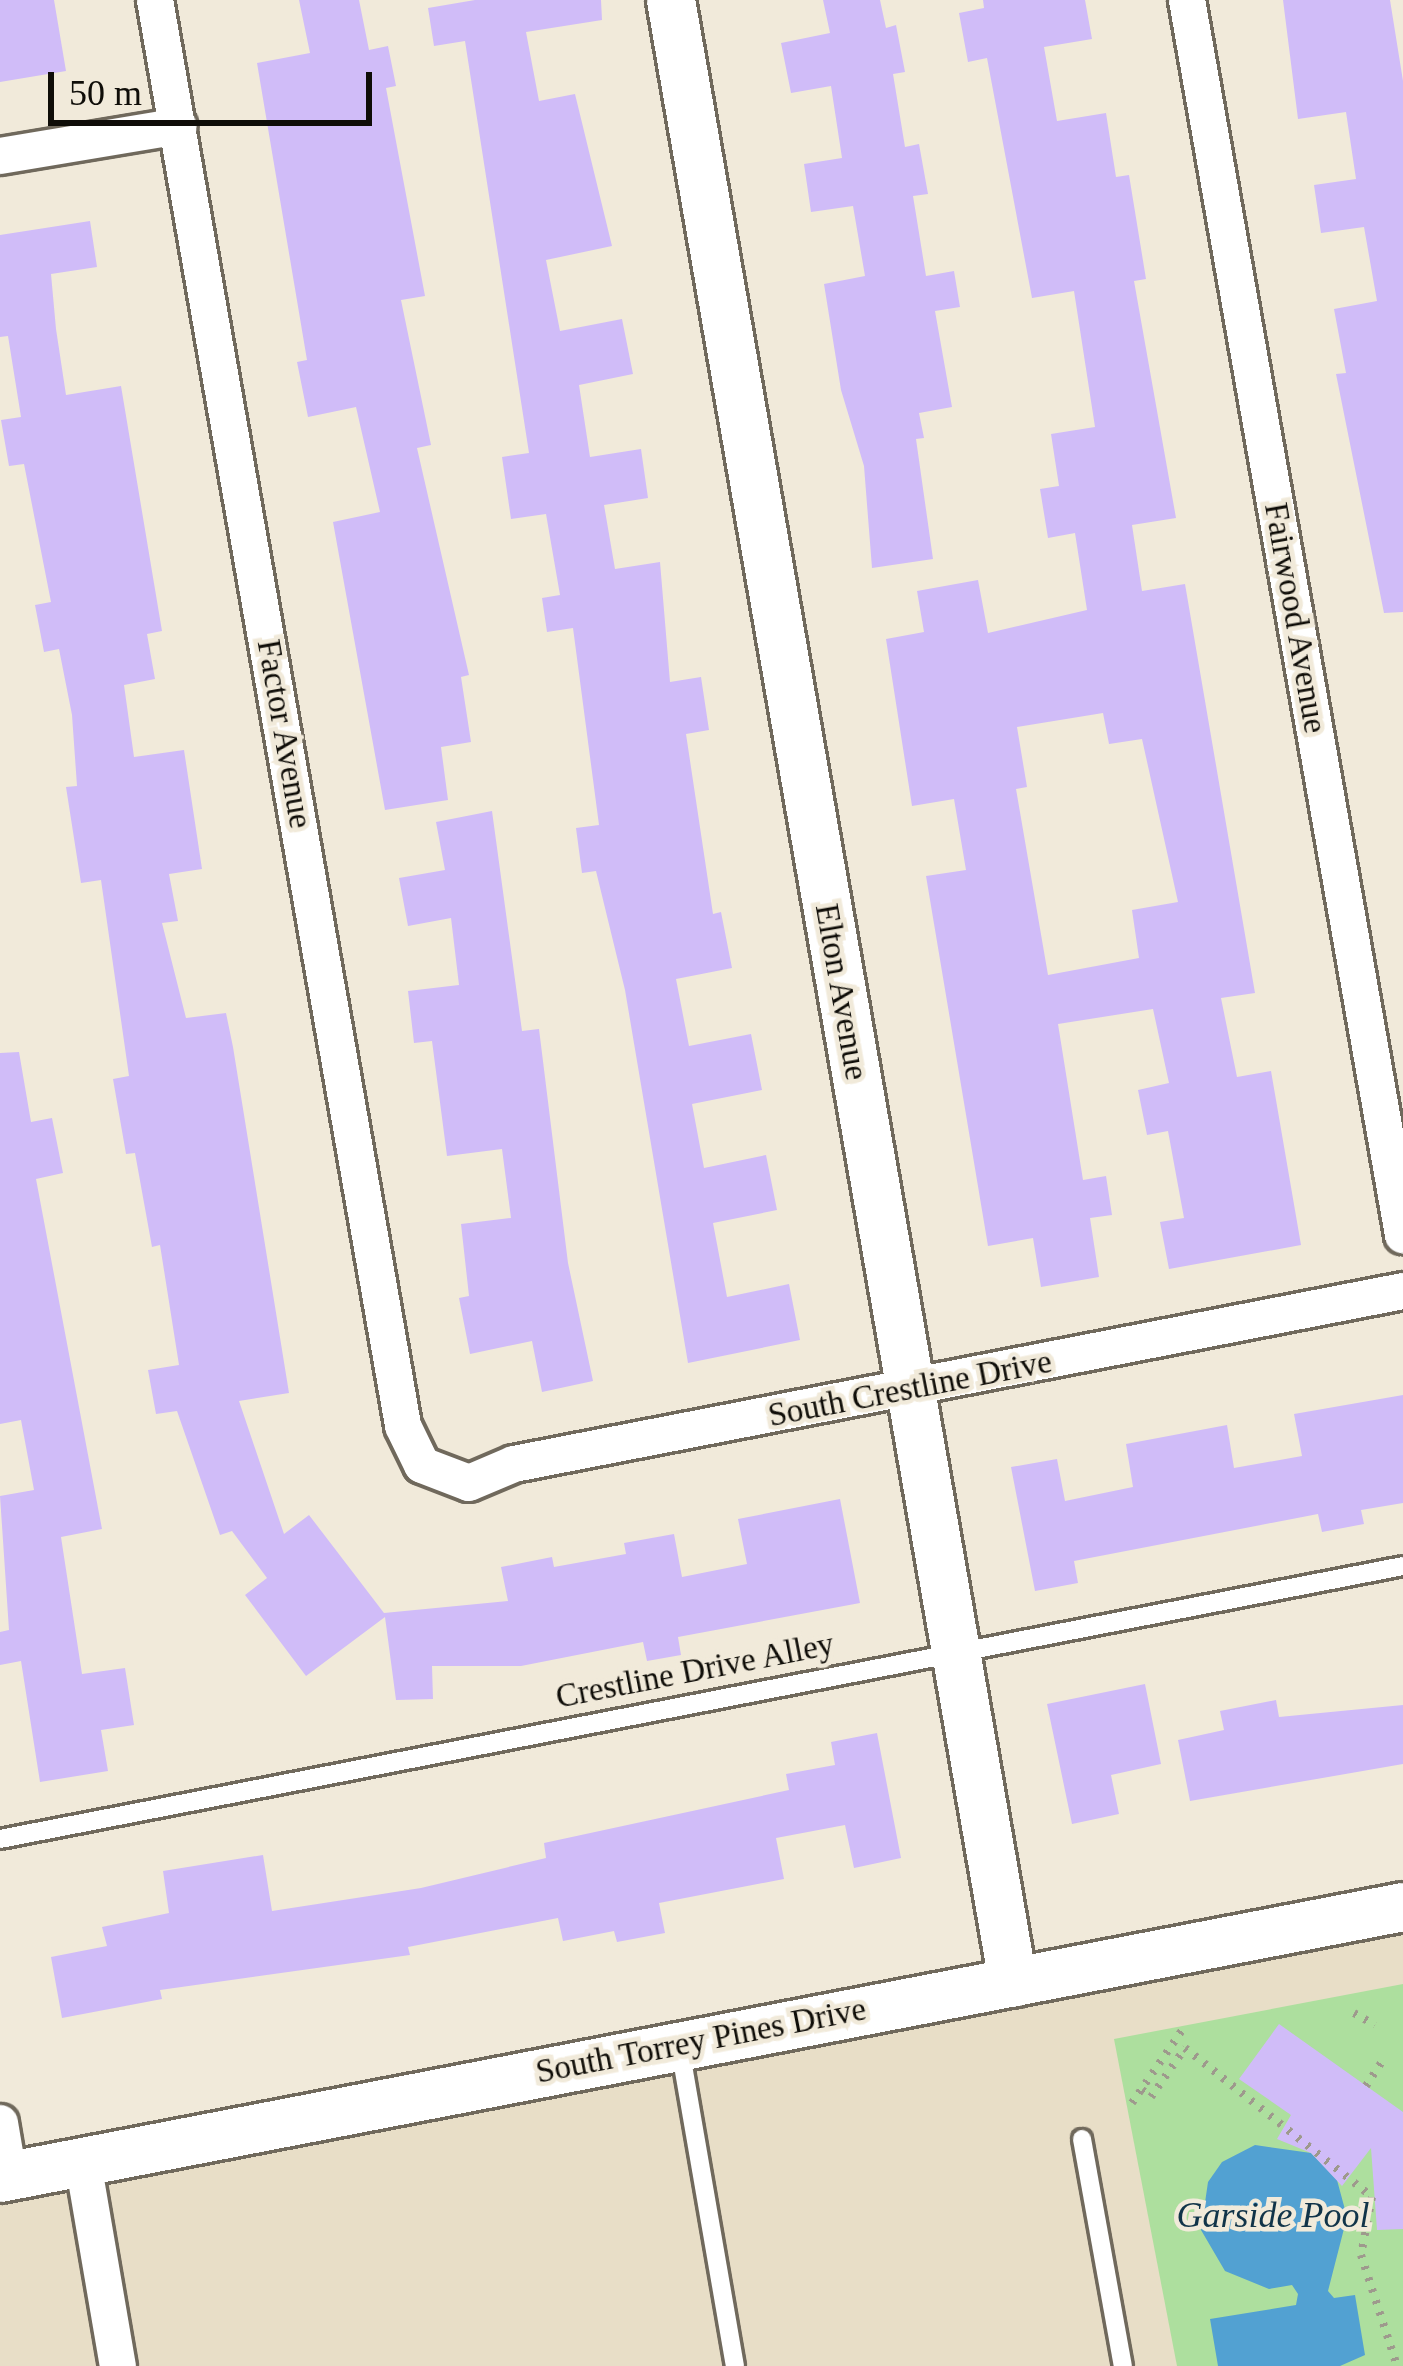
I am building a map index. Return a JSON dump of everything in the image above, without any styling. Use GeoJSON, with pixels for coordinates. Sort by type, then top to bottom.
{"type":"FeatureCollection","features":[{"type":"Feature","properties":{"kind":"street","name":"Factor Avenue"},"geometry":{"type":"LineString","coordinates":[[155,0],[400,1407],[422,1465]]}},
{"type":"Feature","properties":{"kind":"street","name":"Elton Avenue"},"geometry":{"type":"LineString","coordinates":[[671,0],[1012,1983]]}},
{"type":"Feature","properties":{"kind":"street","name":"Fairwood Avenue"},"geometry":{"type":"LineString","coordinates":[[1187,0],[1403,1235]]}},
{"type":"Feature","properties":{"kind":"street"},"geometry":{"type":"LineString","coordinates":[[0,156],[179,126]]}},
{"type":"Feature","properties":{"kind":"street","name":"South Crestline Drive"},"geometry":{"type":"LineString","coordinates":[[422,1465],[469,1483],[514,1464],[1403,1291]]}},
{"type":"Feature","properties":{"kind":"street","name":"South Torrey Pines Drive"},"geometry":{"type":"LineString","coordinates":[[5,2177],[1403,1906]]}},
{"type":"Feature","properties":{"kind":"street"},"geometry":{"type":"LineString","coordinates":[[0,2123],[5,2177]]}},
{"type":"Feature","properties":{"kind":"street"},"geometry":{"type":"LineString","coordinates":[[83,2162],[118,2366]]}},
{"type":"Feature","properties":{"kind":"lane","name":"Crestline Drive Alley"},"geometry":{"type":"LineString","coordinates":[[0,1839],[1403,1566]]}},
{"type":"Feature","properties":{"kind":"lane"},"geometry":{"type":"LineString","coordinates":[[680,2043],[735,2366]]}},
{"type":"Feature","properties":{"kind":"lane"},"geometry":{"type":"LineString","coordinates":[[1082,2139],[1123,2366]]}},
{"type":"Feature","properties":{"kind":"path"},"geometry":{"type":"LineString","coordinates":[[1354,2013],[1376,2025]]}},
{"type":"Feature","properties":{"kind":"path"},"geometry":{"type":"LineString","coordinates":[[1132,2103],[1185,2026]]}},
{"type":"Feature","properties":{"kind":"path"},"geometry":{"type":"LineString","coordinates":[[1142,2090],[1151,2097],[1185,2048],[1325,2145],[1372,2197],[1361,2255],[1396,2366]]}},
{"type":"Feature","properties":{"kind":"path"},"geometry":{"type":"LineString","coordinates":[[1366,2086],[1384,2058]]}},
{"type":"Feature","properties":{"kind":"shaded area"},"geometry":{"type":"Polygon","coordinates":[[[1403,1907],[1403,2366],[0,2366],[0,2178],[1403,1907]]]}},
{"type":"Feature","properties":{"kind":"green space"},"geometry":{"type":"Polygon","coordinates":[[[1403,1984],[1403,2366],[1177,2366],[1114,2039],[1403,1984]]]}},
{"type":"Feature","properties":{"kind":"water","name":"Garside Pool"},"geometry":{"type":"Polygon","coordinates":[[[1255,2145],[1311,2153],[1337,2180],[1347,2217],[1328,2291],[1334,2298],[1355,2295],[1365,2355],[1340,2366],[1218,2366],[1210,2319],[1296,2305],[1298,2294],[1292,2285],[1269,2289],[1225,2271],[1201,2230],[1208,2182],[1222,2162],[1255,2145]]]}},
{"type":"Feature","properties":{"kind":"building"},"geometry":{"type":"Polygon","coordinates":[[[0,0],[54,0],[66,71],[0,82],[0,0]]]}},
{"type":"Feature","properties":{"kind":"building"},"geometry":{"type":"Polygon","coordinates":[[[299,0],[359,0],[369,50],[388,46],[396,86],[386,88],[425,296],[401,300],[431,445],[417,448],[469,675],[461,677],[471,742],[441,747],[448,800],[385,810],[333,522],[380,512],[356,407],[308,417],[297,362],[307,360],[257,63],[310,53],[299,0]]]}},
{"type":"Feature","properties":{"kind":"building"},"geometry":{"type":"Polygon","coordinates":[[[475,0],[601,0],[602,20],[526,32],[539,101],[575,94],[612,246],[546,260],[560,331],[622,319],[633,374],[579,385],[590,457],[641,449],[648,498],[604,505],[615,569],[660,562],[670,682],[701,677],[709,730],[686,734],[713,914],[721,912],[732,968],[676,979],[689,1046],[751,1034],[762,1090],[692,1104],[704,1168],[766,1155],[777,1210],[713,1223],[727,1297],[789,1284],[800,1340],[688,1363],[625,990],[596,871],[582,873],[576,828],[599,825],[573,628],[547,632],[542,598],[560,595],[546,514],[511,519],[502,457],[529,453],[465,41],[434,46],[428,8],[475,0]]]}},
{"type":"Feature","properties":{"kind":"building"},"geometry":{"type":"Polygon","coordinates":[[[823,0],[880,0],[886,28],[896,25],[905,72],[893,74],[905,147],[919,144],[928,194],[913,196],[926,276],[954,271],[960,307],[935,311],[952,407],[919,413],[924,438],[916,439],[933,559],[872,568],[864,466],[841,390],[824,284],[865,276],[853,206],[811,212],[804,164],[842,158],[831,86],[791,93],[781,43],[830,33],[823,0]]]}},
{"type":"Feature","properties":{"kind":"building"},"geometry":{"type":"Polygon","coordinates":[[[983,0],[1085,0],[1092,39],[1044,47],[1057,121],[1106,113],[1116,177],[1129,175],[1146,279],[1134,281],[1176,518],[1132,525],[1142,591],[1185,584],[1255,993],[1221,998],[1237,1077],[1271,1071],[1301,1245],[1169,1269],[1160,1222],[1184,1218],[1168,1131],[1147,1135],[1138,1090],[1169,1083],[1153,1009],[1058,1024],[1083,1180],[1106,1176],[1112,1215],[1090,1218],[1099,1277],[1041,1287],[1033,1238],[988,1246],[926,876],[966,870],[954,799],[912,806],[886,639],[924,632],[917,591],[978,580],[988,633],[1087,610],[1075,533],[1048,538],[1040,489],[1059,486],[1051,434],[1095,427],[1074,291],[1032,298],[987,58],[968,62],[959,13],[984,8],[983,0]],[[1103,713],[1017,727],[1027,787],[1016,789],[1048,975],[1139,958],[1132,910],[1178,902],[1142,739],[1109,744],[1103,713]]]}},
{"type":"Feature","properties":{"kind":"building"},"geometry":{"type":"Polygon","coordinates":[[[1283,0],[1390,0],[1403,81],[1403,612],[1384,613],[1336,374],[1346,373],[1334,309],[1377,301],[1364,227],[1321,233],[1314,185],[1356,179],[1346,112],[1298,119],[1283,0]]]}},
{"type":"Feature","properties":{"kind":"building"},"geometry":{"type":"Polygon","coordinates":[[[90,221],[97,267],[51,274],[56,329],[66,395],[121,386],[162,631],[147,634],[155,679],[124,685],[134,757],[184,750],[202,869],[169,874],[178,921],[162,923],[186,1018],[226,1013],[233,1047],[289,1393],[239,1401],[284,1534],[309,1515],[384,1613],[508,1601],[501,1567],[552,1557],[554,1567],[626,1554],[624,1543],[674,1534],[682,1577],[747,1564],[738,1519],[840,1499],[860,1603],[678,1637],[681,1655],[647,1661],[643,1642],[521,1666],[432,1666],[433,1699],[396,1700],[385,1617],[306,1676],[245,1595],[267,1578],[232,1531],[220,1535],[177,1411],[156,1414],[148,1370],[179,1365],[160,1245],[152,1247],[135,1153],[126,1154],[113,1079],[129,1076],[101,880],[81,883],[66,787],[77,786],[72,715],[59,649],[44,652],[35,605],[51,602],[24,464],[9,466],[1,420],[21,417],[8,336],[0,337],[0,235],[90,221]]]}},
{"type":"Feature","properties":{"kind":"building"},"geometry":{"type":"Polygon","coordinates":[[[492,811],[522,1031],[539,1029],[568,1263],[593,1381],[542,1392],[532,1341],[470,1354],[459,1298],[469,1296],[461,1224],[511,1218],[502,1149],[447,1156],[432,1041],[414,1043],[408,991],[459,985],[451,918],[408,926],[399,878],[445,870],[436,822],[492,811]]]}},
{"type":"Feature","properties":{"kind":"building"},"geometry":{"type":"Polygon","coordinates":[[[19,1052],[31,1122],[52,1118],[63,1173],[36,1179],[102,1529],[61,1537],[82,1674],[125,1668],[134,1725],[101,1730],[108,1771],[40,1782],[21,1661],[0,1665],[0,1632],[9,1630],[0,1496],[34,1490],[21,1420],[0,1424],[0,1053],[19,1052]]]}},
{"type":"Feature","properties":{"kind":"building"},"geometry":{"type":"Polygon","coordinates":[[[1403,1395],[1403,1503],[1361,1510],[1364,1524],[1322,1532],[1318,1514],[1074,1561],[1078,1583],[1035,1591],[1011,1467],[1057,1459],[1065,1501],[1133,1487],[1126,1444],[1227,1425],[1234,1468],[1302,1456],[1294,1414],[1403,1395]]]}},
{"type":"Feature","properties":{"kind":"building"},"geometry":{"type":"Polygon","coordinates":[[[1145,1684],[1161,1764],[1111,1775],[1119,1814],[1072,1824],[1047,1704],[1145,1684]]]}},
{"type":"Feature","properties":{"kind":"building"},"geometry":{"type":"Polygon","coordinates":[[[1276,1700],[1279,1717],[1403,1705],[1403,1764],[1190,1801],[1178,1740],[1224,1730],[1220,1711],[1276,1700]]]}},
{"type":"Feature","properties":{"kind":"building"},"geometry":{"type":"Polygon","coordinates":[[[877,1733],[901,1858],[854,1868],[845,1825],[776,1838],[784,1879],[659,1903],[665,1933],[617,1942],[614,1931],[563,1941],[558,1918],[408,1947],[410,1955],[160,1990],[162,1999],[62,2018],[51,1957],[107,1946],[102,1927],[169,1913],[163,1871],[263,1855],[272,1911],[421,1888],[546,1858],[544,1843],[789,1790],[786,1774],[835,1765],[831,1742],[877,1733]]]}},
{"type":"Feature","properties":{"kind":"building"},"geometry":{"type":"Polygon","coordinates":[[[1279,2024],[1403,2112],[1403,2229],[1377,2230],[1371,2148],[1342,2186],[1311,2153],[1277,2139],[1291,2115],[1239,2079],[1279,2024]]]}}]}
